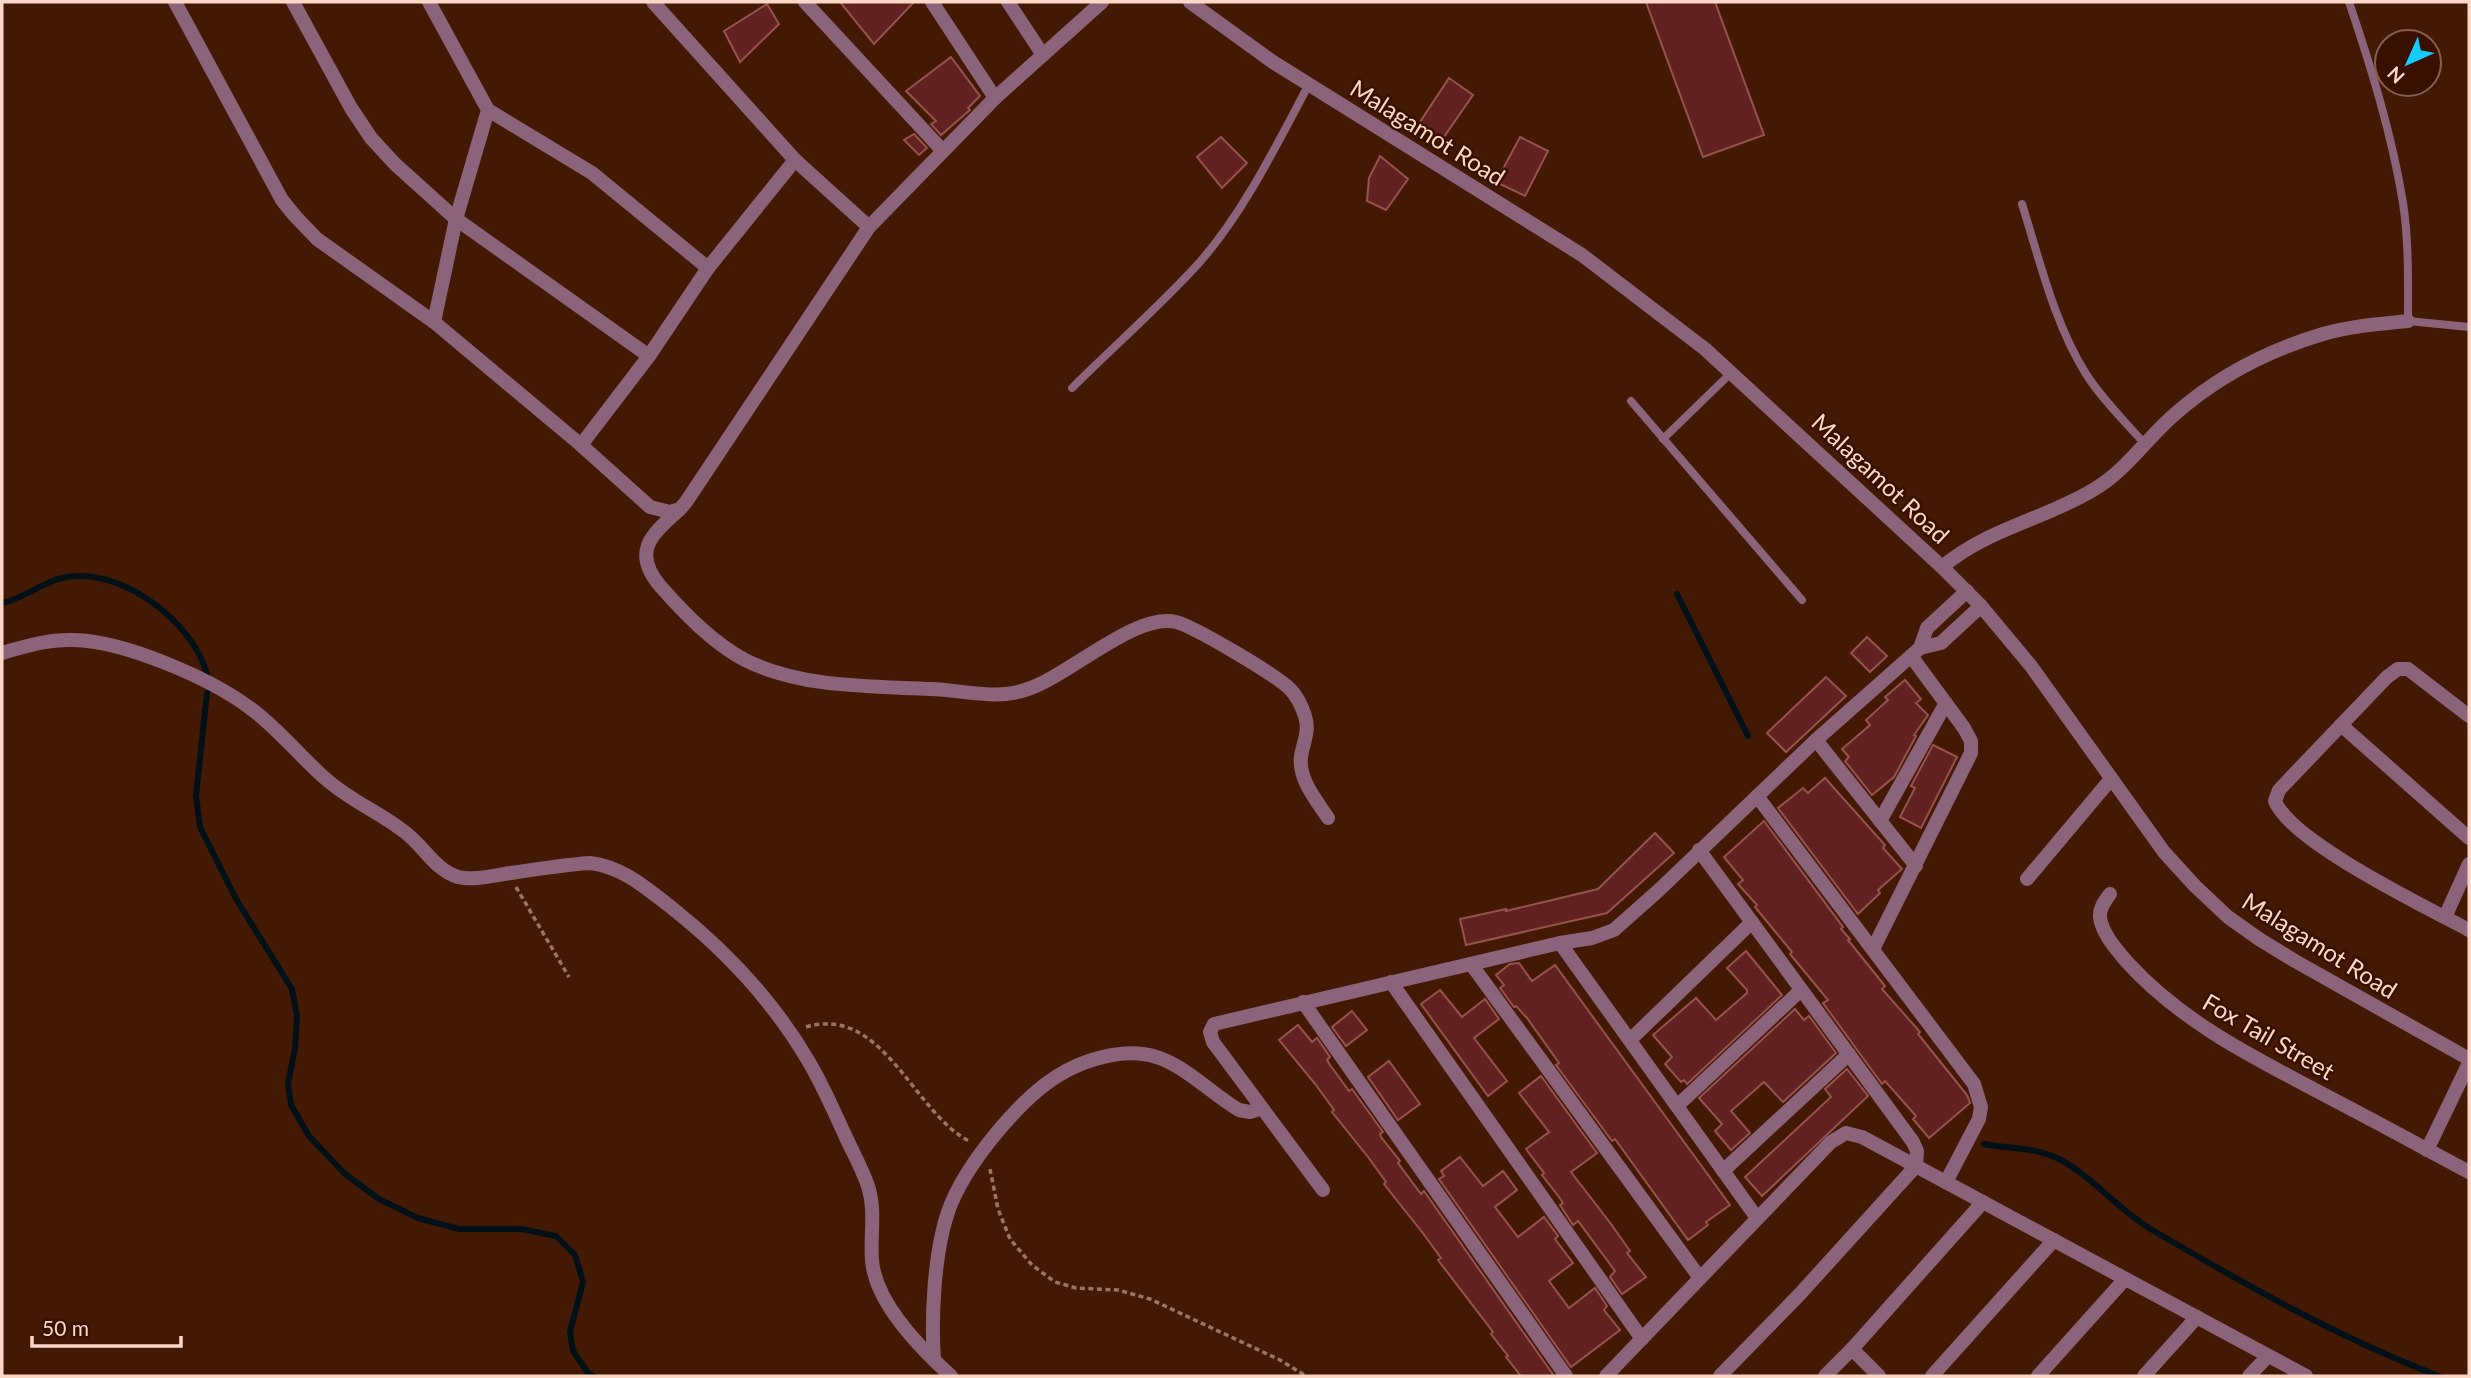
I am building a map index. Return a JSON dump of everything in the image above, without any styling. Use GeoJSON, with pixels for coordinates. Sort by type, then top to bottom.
{"type":"FeatureCollection","features":[{"type":"Feature","properties":{"kind":"street"},"geometry":{"type":"LineString","coordinates":[[175,2],[282,200],[317,239],[434,322],[649,507],[660,511],[680,509]]}},
{"type":"Feature","properties":{"kind":"street"},"geometry":{"type":"LineString","coordinates":[[293,2],[318,50],[371,138],[395,164],[457,219],[649,356]]}},
{"type":"Feature","properties":{"kind":"street"},"geometry":{"type":"LineString","coordinates":[[429,2],[488,110],[592,173],[708,268]]}},
{"type":"Feature","properties":{"kind":"street"},"geometry":{"type":"LineString","coordinates":[[653,2],[795,160],[869,227]]}},
{"type":"Feature","properties":{"kind":"street"},"geometry":{"type":"LineString","coordinates":[[805,2],[943,151]]}},
{"type":"Feature","properties":{"kind":"street"},"geometry":{"type":"LineString","coordinates":[[932,2],[995,98]]}},
{"type":"Feature","properties":{"kind":"street"},"geometry":{"type":"LineString","coordinates":[[1008,2],[1043,55]]}},
{"type":"Feature","properties":{"kind":"street"},"geometry":{"type":"LineString","coordinates":[[1102,2],[995,98],[869,227],[680,509],[652,533],[646,551],[647,566],[657,583],[680,610],[744,659],[775,672],[867,687],[1003,695],[1026,690],[1058,677],[1141,625],[1158,620],[1176,622],[1276,678],[1295,696],[1305,714],[1308,728],[1301,755],[1301,767],[1306,783],[1328,818]]}},
{"type":"Feature","properties":{"kind":"street","name":"Malagamot Road"},"geometry":{"type":"LineString","coordinates":[[1190,2],[1273,62],[1581,255],[1672,322],[1732,372],[1967,591],[2031,666],[2164,852],[2228,917],[2295,961],[2469,1061]]}},
{"type":"Feature","properties":{"kind":"street"},"geometry":{"type":"LineString","coordinates":[[434,322],[457,219],[488,110]]}},
{"type":"Feature","properties":{"kind":"street"},"geometry":{"type":"LineString","coordinates":[[580,445],[649,356],[708,268],[795,160]]}},
{"type":"Feature","properties":{"kind":"street"},"geometry":{"type":"LineString","coordinates":[[1942,566],[1985,538],[2094,490],[2119,471],[2144,444],[2196,397],[2258,359],[2323,334],[2407,321]]}},
{"type":"Feature","properties":{"kind":"street"},"geometry":{"type":"LineString","coordinates":[[1916,652],[1927,628],[1967,591]]}},
{"type":"Feature","properties":{"kind":"street"},"geometry":{"type":"LineString","coordinates":[[1323,1190],[1213,1042],[1209,1032],[1218,1022],[1560,943],[1592,938],[1614,929],[1659,890],[1816,740],[1916,652],[1941,643],[1981,606]]}},
{"type":"Feature","properties":{"kind":"street"},"geometry":{"type":"LineString","coordinates":[[2,653],[40,642],[75,639],[109,646],[188,672],[220,688],[252,709],[328,781],[404,831],[443,870],[460,877],[479,878],[590,863],[607,865],[625,873],[697,928],[744,975],[791,1033],[810,1064],[868,1187],[873,1210],[872,1260],[881,1292],[889,1307],[951,1376]]}},
{"type":"Feature","properties":{"kind":"street"},"geometry":{"type":"LineString","coordinates":[[1873,949],[1971,754],[1971,741],[1964,728],[1916,652]]}},
{"type":"Feature","properties":{"kind":"street"},"geometry":{"type":"LineString","coordinates":[[2469,716],[2409,669],[2399,669],[2387,677],[2279,790],[2275,801],[2282,813],[2293,823],[2354,868],[2469,930]]}},
{"type":"Feature","properties":{"kind":"street"},"geometry":{"type":"LineString","coordinates":[[1881,821],[1946,703]]}},
{"type":"Feature","properties":{"kind":"street"},"geometry":{"type":"LineString","coordinates":[[2341,725],[2469,838]]}},
{"type":"Feature","properties":{"kind":"street"},"geometry":{"type":"LineString","coordinates":[[1816,740],[1916,866]]}},
{"type":"Feature","properties":{"kind":"street"},"geometry":{"type":"LineString","coordinates":[[2027,878],[2110,779]]}},
{"type":"Feature","properties":{"kind":"street"},"geometry":{"type":"LineString","coordinates":[[1757,796],[1966,1072],[1979,1097],[1979,1119],[1946,1182]]}},
{"type":"Feature","properties":{"kind":"street"},"geometry":{"type":"LineString","coordinates":[[1699,850],[1913,1142],[1919,1159],[1916,1166],[1799,1295],[1720,1376]]}},
{"type":"Feature","properties":{"kind":"street"},"geometry":{"type":"LineString","coordinates":[[2445,917],[2469,864]]}},
{"type":"Feature","properties":{"kind":"street","name":"Fox Tail Street"},"geometry":{"type":"LineString","coordinates":[[2110,894],[2099,915],[2104,929],[2117,951],[2134,970],[2173,1005],[2242,1051],[2469,1172]]}},
{"type":"Feature","properties":{"kind":"street"},"geometry":{"type":"LineString","coordinates":[[1630,1040],[1752,922]]}},
{"type":"Feature","properties":{"kind":"street"},"geometry":{"type":"LineString","coordinates":[[1560,943],[1758,1218]]}},
{"type":"Feature","properties":{"kind":"street"},"geometry":{"type":"LineString","coordinates":[[1471,964],[1700,1278]]}},
{"type":"Feature","properties":{"kind":"street"},"geometry":{"type":"LineString","coordinates":[[1391,982],[1642,1339]]}},
{"type":"Feature","properties":{"kind":"street"},"geometry":{"type":"LineString","coordinates":[[1677,1107],[1801,990]]}},
{"type":"Feature","properties":{"kind":"street"},"geometry":{"type":"LineString","coordinates":[[1303,1002],[1566,1376]]}},
{"type":"Feature","properties":{"kind":"street"},"geometry":{"type":"LineString","coordinates":[[934,1360],[934,1299],[947,1215],[959,1185],[1012,1116],[1064,1071],[1087,1061],[1113,1055],[1144,1054],[1167,1061],[1239,1110],[1250,1112],[1262,1108]]}},
{"type":"Feature","properties":{"kind":"street"},"geometry":{"type":"LineString","coordinates":[[1723,1171],[1849,1054]]}},
{"type":"Feature","properties":{"kind":"street"},"geometry":{"type":"LineString","coordinates":[[2427,1150],[2469,1061]]}},
{"type":"Feature","properties":{"kind":"street"},"geometry":{"type":"LineString","coordinates":[[1605,1376],[1831,1142],[1846,1132],[1862,1137],[2306,1376]]}},
{"type":"Feature","properties":{"kind":"street"},"geometry":{"type":"LineString","coordinates":[[1825,1376],[1983,1202]]}},
{"type":"Feature","properties":{"kind":"street"},"geometry":{"type":"LineString","coordinates":[[1932,1376],[2054,1240]]}},
{"type":"Feature","properties":{"kind":"street"},"geometry":{"type":"LineString","coordinates":[[2038,1376],[2126,1279]]}},
{"type":"Feature","properties":{"kind":"street"},"geometry":{"type":"LineString","coordinates":[[2144,1376],[2197,1317]]}},
{"type":"Feature","properties":{"kind":"street"},"geometry":{"type":"LineString","coordinates":[[1852,1349],[1879,1376]]}},
{"type":"Feature","properties":{"kind":"street"},"geometry":{"type":"LineString","coordinates":[[2249,1376],[2268,1356]]}},
{"type":"Feature","properties":{"kind":"lane"},"geometry":{"type":"LineString","coordinates":[[2349,2],[2389,134],[2403,205],[2408,255],[2407,321],[2469,327]]}},
{"type":"Feature","properties":{"kind":"lane"},"geometry":{"type":"LineString","coordinates":[[1072,388],[1200,261],[1270,158],[1308,84]]}},
{"type":"Feature","properties":{"kind":"lane"},"geometry":{"type":"LineString","coordinates":[[2022,204],[2054,306],[2070,346],[2087,376],[2144,444]]}},
{"type":"Feature","properties":{"kind":"lane"},"geometry":{"type":"LineString","coordinates":[[1663,439],[1732,372]]}},
{"type":"Feature","properties":{"kind":"lane"},"geometry":{"type":"LineString","coordinates":[[1631,401],[1802,600]]}},
{"type":"Feature","properties":{"kind":"path"},"geometry":{"type":"LineString","coordinates":[[508,873],[569,977]]}},
{"type":"Feature","properties":{"kind":"path"},"geometry":{"type":"LineString","coordinates":[[791,1033],[810,1026],[829,1025],[846,1028],[868,1037],[946,1124],[962,1138],[985,1149],[998,1209],[1010,1239],[1032,1265],[1055,1282],[1076,1288],[1118,1290],[1150,1299],[1280,1360],[1306,1376]]}},
{"type":"Feature","properties":{"kind":"building"},"geometry":{"type":"Polygon","coordinates":[[[840,2],[914,2],[874,44],[840,2]]]}},
{"type":"Feature","properties":{"kind":"building"},"geometry":{"type":"Polygon","coordinates":[[[1646,2],[1715,2],[1764,135],[1703,157],[1646,2]]]}},
{"type":"Feature","properties":{"kind":"building"},"geometry":{"type":"Polygon","coordinates":[[[767,4],[779,24],[740,62],[724,31],[767,4]]]}},
{"type":"Feature","properties":{"kind":"building"},"geometry":{"type":"Polygon","coordinates":[[[951,57],[980,96],[968,108],[970,110],[941,135],[931,124],[936,121],[906,91],[951,57]]]}},
{"type":"Feature","properties":{"kind":"building"},"geometry":{"type":"Polygon","coordinates":[[[1449,78],[1473,95],[1441,141],[1418,125],[1449,78]]]}},
{"type":"Feature","properties":{"kind":"building"},"geometry":{"type":"Polygon","coordinates":[[[914,134],[927,148],[919,155],[904,140],[914,134]]]}},
{"type":"Feature","properties":{"kind":"building"},"geometry":{"type":"Polygon","coordinates":[[[1221,137],[1247,163],[1222,188],[1197,157],[1221,137]]]}},
{"type":"Feature","properties":{"kind":"building"},"geometry":{"type":"Polygon","coordinates":[[[1520,137],[1548,151],[1525,196],[1496,182],[1520,137]]]}},
{"type":"Feature","properties":{"kind":"building"},"geometry":{"type":"Polygon","coordinates":[[[1380,156],[1408,179],[1386,210],[1367,201],[1369,178],[1380,156]]]}},
{"type":"Feature","properties":{"kind":"building"},"geometry":{"type":"Polygon","coordinates":[[[1867,637],[1887,656],[1870,672],[1851,653],[1867,637]]]}},
{"type":"Feature","properties":{"kind":"building"},"geometry":{"type":"Polygon","coordinates":[[[1826,677],[1846,696],[1786,752],[1767,733],[1826,677]]]}},
{"type":"Feature","properties":{"kind":"building"},"geometry":{"type":"Polygon","coordinates":[[[1905,680],[1921,699],[1916,703],[1928,715],[1914,735],[1916,736],[1894,777],[1872,795],[1845,761],[1849,757],[1842,749],[1870,725],[1866,720],[1888,700],[1885,697],[1905,680]]]}},
{"type":"Feature","properties":{"kind":"building"},"geometry":{"type":"Polygon","coordinates":[[[1933,745],[1957,757],[1921,828],[1900,817],[1915,788],[1911,786],[1933,745]]]}},
{"type":"Feature","properties":{"kind":"building"},"geometry":{"type":"Polygon","coordinates":[[[1825,778],[1885,845],[1883,848],[1902,869],[1878,890],[1880,893],[1858,914],[1778,808],[1803,788],[1808,793],[1825,778]]]}},
{"type":"Feature","properties":{"kind":"building"},"geometry":{"type":"Polygon","coordinates":[[[1764,821],[1843,927],[1841,929],[1850,939],[1848,940],[1885,986],[1882,989],[1920,1032],[1918,1034],[1967,1095],[1970,1103],[1929,1138],[1913,1119],[1916,1116],[1885,1081],[1882,1084],[1823,1003],[1828,1000],[1790,954],[1792,952],[1755,907],[1757,905],[1738,884],[1743,880],[1724,857],[1764,821]]]}},
{"type":"Feature","properties":{"kind":"building"},"geometry":{"type":"Polygon","coordinates":[[[1655,833],[1674,853],[1607,913],[1466,945],[1460,919],[1598,889],[1655,833]]]}},
{"type":"Feature","properties":{"kind":"building"},"geometry":{"type":"Polygon","coordinates":[[[1746,951],[1782,995],[1687,1084],[1684,1080],[1681,1082],[1665,1064],[1672,1057],[1653,1035],[1696,998],[1716,1020],[1747,993],[1727,968],[1746,951]]]}},
{"type":"Feature","properties":{"kind":"building"},"geometry":{"type":"Polygon","coordinates":[[[1519,963],[1532,981],[1555,965],[1730,1205],[1706,1222],[1708,1225],[1688,1240],[1615,1139],[1612,1141],[1556,1065],[1559,1063],[1527,1018],[1514,1007],[1500,988],[1504,985],[1496,975],[1510,964],[1519,963]]]}},
{"type":"Feature","properties":{"kind":"building"},"geometry":{"type":"Polygon","coordinates":[[[1440,990],[1462,1017],[1485,999],[1499,1019],[1474,1038],[1507,1081],[1488,1096],[1421,1004],[1440,990]]]}},
{"type":"Feature","properties":{"kind":"building"},"geometry":{"type":"Polygon","coordinates":[[[1795,1009],[1804,1020],[1809,1016],[1836,1053],[1783,1102],[1764,1082],[1731,1111],[1750,1133],[1731,1150],[1715,1131],[1722,1124],[1699,1098],[1795,1009]]]}},
{"type":"Feature","properties":{"kind":"building"},"geometry":{"type":"Polygon","coordinates":[[[1352,1011],[1367,1030],[1346,1046],[1332,1027],[1352,1011]]]}},
{"type":"Feature","properties":{"kind":"building"},"geometry":{"type":"Polygon","coordinates":[[[1298,1025],[1312,1042],[1317,1038],[1330,1057],[1327,1060],[1330,1065],[1349,1091],[1352,1089],[1383,1132],[1381,1137],[1400,1161],[1398,1163],[1421,1194],[1424,1191],[1554,1376],[1521,1376],[1506,1357],[1508,1356],[1491,1334],[1493,1332],[1438,1260],[1441,1258],[1384,1184],[1386,1182],[1332,1112],[1334,1110],[1316,1085],[1279,1040],[1298,1025]]]}},
{"type":"Feature","properties":{"kind":"building"},"geometry":{"type":"Polygon","coordinates":[[[1389,1061],[1420,1104],[1398,1120],[1368,1077],[1389,1061]]]}},
{"type":"Feature","properties":{"kind":"building"},"geometry":{"type":"Polygon","coordinates":[[[1847,1069],[1868,1096],[1762,1196],[1745,1177],[1831,1097],[1825,1089],[1847,1069]]]}},
{"type":"Feature","properties":{"kind":"building"},"geometry":{"type":"Polygon","coordinates":[[[1541,1076],[1597,1153],[1571,1172],[1611,1224],[1630,1251],[1627,1253],[1646,1277],[1622,1294],[1610,1277],[1615,1271],[1578,1221],[1573,1225],[1560,1205],[1563,1203],[1526,1149],[1549,1132],[1519,1093],[1541,1076]]]}},
{"type":"Feature","properties":{"kind":"building"},"geometry":{"type":"Polygon","coordinates":[[[1460,1157],[1483,1186],[1503,1171],[1517,1190],[1495,1207],[1518,1237],[1544,1217],[1558,1236],[1555,1239],[1573,1263],[1549,1281],[1569,1308],[1595,1288],[1607,1306],[1604,1310],[1620,1330],[1571,1367],[1439,1179],[1444,1176],[1441,1171],[1460,1157]]]}},
{"type":"Feature","properties":{"kind":"waterway"},"geometry":{"type":"LineString","coordinates":[[2,603],[62,578],[84,576],[107,580],[129,588],[170,616],[199,654],[207,674]]}},
{"type":"Feature","properties":{"kind":"waterway"},"geometry":{"type":"LineString","coordinates":[[1677,594],[1748,736]]}},
{"type":"Feature","properties":{"kind":"waterway"},"geometry":{"type":"LineString","coordinates":[[207,693],[196,796],[200,827],[236,899],[292,989],[297,1016],[295,1049],[288,1083],[291,1105],[309,1136],[345,1174],[379,1199],[418,1218],[459,1229],[521,1229],[556,1236],[575,1255],[583,1282],[570,1332],[573,1351],[593,1376]]}},
{"type":"Feature","properties":{"kind":"waterway"},"geometry":{"type":"LineString","coordinates":[[1984,1144],[2030,1150],[2057,1158],[2082,1174],[2141,1223],[2223,1271],[2329,1328],[2439,1376]]}}]}
